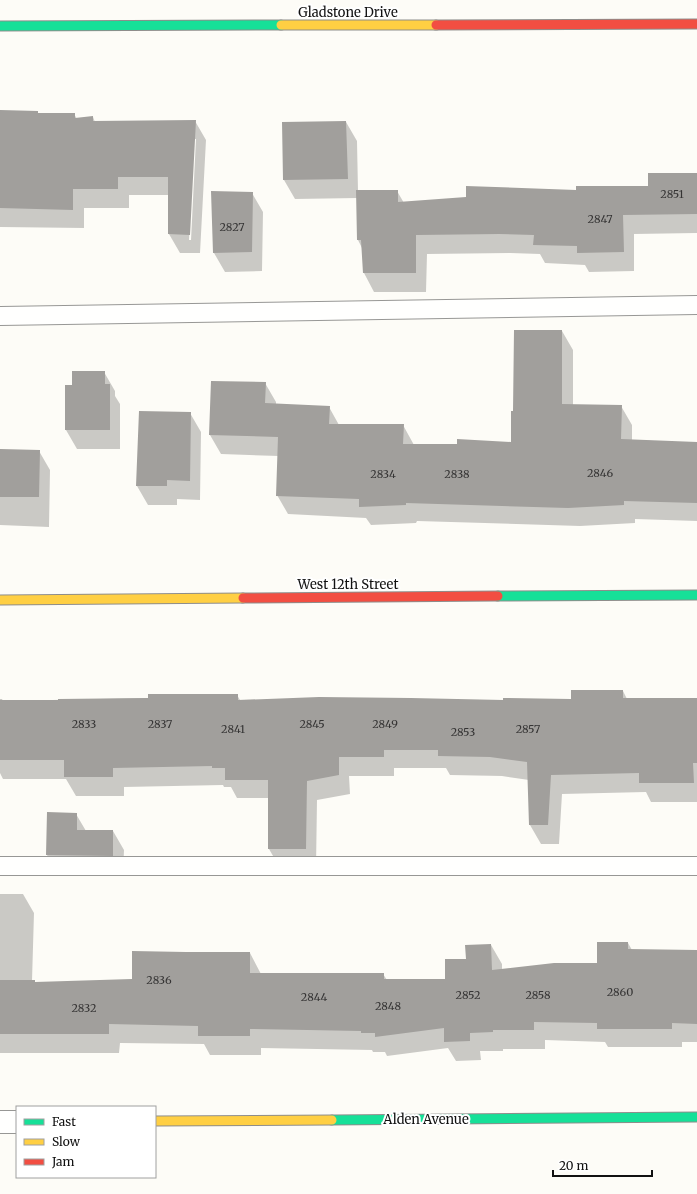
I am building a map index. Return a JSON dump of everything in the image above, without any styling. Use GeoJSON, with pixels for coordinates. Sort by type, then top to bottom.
{"type":"FeatureCollection","features":[{"type":"Feature","properties":{"kind":"street","name":"Gladstone Drive"},"geometry":{"type":"LineString","coordinates":[[0,26],[697,24]]}},
{"type":"Feature","properties":{"kind":"street","name":"West 12th Street"},"geometry":{"type":"LineString","coordinates":[[0,600],[697,595]]}},
{"type":"Feature","properties":{"kind":"street","name":"Alden Avenue"},"geometry":{"type":"LineString","coordinates":[[156,1121],[697,1118]]}},
{"type":"Feature","properties":{"kind":"street"},"geometry":{"type":"LineString","coordinates":[[0,1122],[16,1122]]}},
{"type":"Feature","properties":{"kind":"lane"},"geometry":{"type":"LineString","coordinates":[[0,316],[697,305]]}},
{"type":"Feature","properties":{"kind":"lane"},"geometry":{"type":"LineString","coordinates":[[0,866],[697,866]]}},
{"type":"Feature","properties":{"kind":"building"},"geometry":{"type":"Polygon","coordinates":[[[0,110],[38,111],[38,113],[75,113],[75,118],[93,116],[93,121],[196,120],[190,235],[168,234],[168,177],[118,177],[118,189],[73,189],[73,210],[0,208],[0,110]]]}},
{"type":"Feature","properties":{"kind":"building"},"geometry":{"type":"Polygon","coordinates":[[[346,121],[348,179],[283,180],[282,122],[346,121]]]}},
{"type":"Feature","properties":{"kind":"building"},"geometry":{"type":"Polygon","coordinates":[[[648,173],[697,173],[697,214],[623,215],[624,252],[577,253],[577,246],[533,245],[534,235],[416,235],[416,273],[363,273],[361,240],[357,240],[356,190],[398,190],[398,202],[466,197],[466,186],[576,190],[576,186],[648,186],[648,173]]]}},
{"type":"Feature","properties":{"kind":"building"},"geometry":{"type":"Polygon","coordinates":[[[211,191],[253,192],[252,252],[213,253],[211,191]]]}},
{"type":"Feature","properties":{"kind":"building"},"geometry":{"type":"Polygon","coordinates":[[[514,330],[562,330],[562,404],[622,405],[621,439],[697,442],[697,503],[624,501],[624,505],[568,508],[406,503],[406,505],[359,507],[359,499],[276,496],[278,437],[209,435],[211,381],[266,382],[265,403],[330,406],[329,424],[404,424],[403,444],[457,444],[457,439],[511,442],[514,330]]]}},
{"type":"Feature","properties":{"kind":"building"},"geometry":{"type":"Polygon","coordinates":[[[72,371],[105,371],[105,384],[110,384],[110,430],[65,430],[65,385],[72,385],[72,371]]]}},
{"type":"Feature","properties":{"kind":"building"},"geometry":{"type":"Polygon","coordinates":[[[139,411],[191,412],[190,481],[167,480],[167,486],[136,486],[139,411]]]}},
{"type":"Feature","properties":{"kind":"building"},"geometry":{"type":"Polygon","coordinates":[[[0,449],[40,450],[39,497],[0,497],[0,449]]]}},
{"type":"Feature","properties":{"kind":"building"},"geometry":{"type":"Polygon","coordinates":[[[571,690],[623,690],[623,698],[697,698],[697,763],[693,763],[694,783],[639,783],[639,773],[551,775],[548,825],[529,825],[527,762],[490,757],[438,756],[438,750],[384,750],[384,757],[339,757],[339,775],[307,781],[306,849],[268,849],[268,780],[225,780],[225,768],[212,768],[212,766],[113,768],[113,777],[64,777],[64,760],[0,760],[0,700],[148,698],[148,694],[238,694],[238,700],[319,697],[503,700],[503,698],[571,699],[571,690]]]}},
{"type":"Feature","properties":{"kind":"building"},"geometry":{"type":"Polygon","coordinates":[[[47,812],[77,813],[77,830],[113,830],[113,856],[46,855],[47,812]]]}},
{"type":"Feature","properties":{"kind":"building"},"geometry":{"type":"Polygon","coordinates":[[[597,942],[628,942],[628,949],[697,950],[697,1024],[672,1023],[672,1029],[597,1029],[597,1023],[534,1022],[534,1030],[493,1030],[493,1032],[470,1033],[470,1041],[444,1042],[444,1028],[375,1037],[375,1033],[361,1033],[361,1031],[250,1029],[250,1036],[198,1036],[198,1026],[109,1024],[109,1034],[0,1034],[0,980],[35,980],[35,982],[132,979],[132,951],[250,952],[250,973],[384,973],[384,979],[445,979],[445,959],[466,959],[465,945],[491,944],[492,970],[554,963],[597,963],[597,942]]]}},
{"type":"Feature","properties":{"kind":"traffic: fast"},"geometry":{"type":"LineString","coordinates":[[0,26],[281,25]]}},
{"type":"Feature","properties":{"kind":"traffic: fast"},"geometry":{"type":"LineString","coordinates":[[498,596],[697,595]]}},
{"type":"Feature","properties":{"kind":"traffic: fast"},"geometry":{"type":"LineString","coordinates":[[332,1120],[697,1117]]}},
{"type":"Feature","properties":{"kind":"traffic: slow"},"geometry":{"type":"LineString","coordinates":[[281,25],[436,25]]}},
{"type":"Feature","properties":{"kind":"traffic: slow"},"geometry":{"type":"LineString","coordinates":[[0,600],[243,598]]}},
{"type":"Feature","properties":{"kind":"traffic: slow"},"geometry":{"type":"LineString","coordinates":[[156,1121],[332,1120]]}},
{"type":"Feature","properties":{"kind":"traffic: jam"},"geometry":{"type":"LineString","coordinates":[[436,25],[697,24]]}},
{"type":"Feature","properties":{"kind":"traffic: jam"},"geometry":{"type":"LineString","coordinates":[[243,598],[498,596]]}}]}
